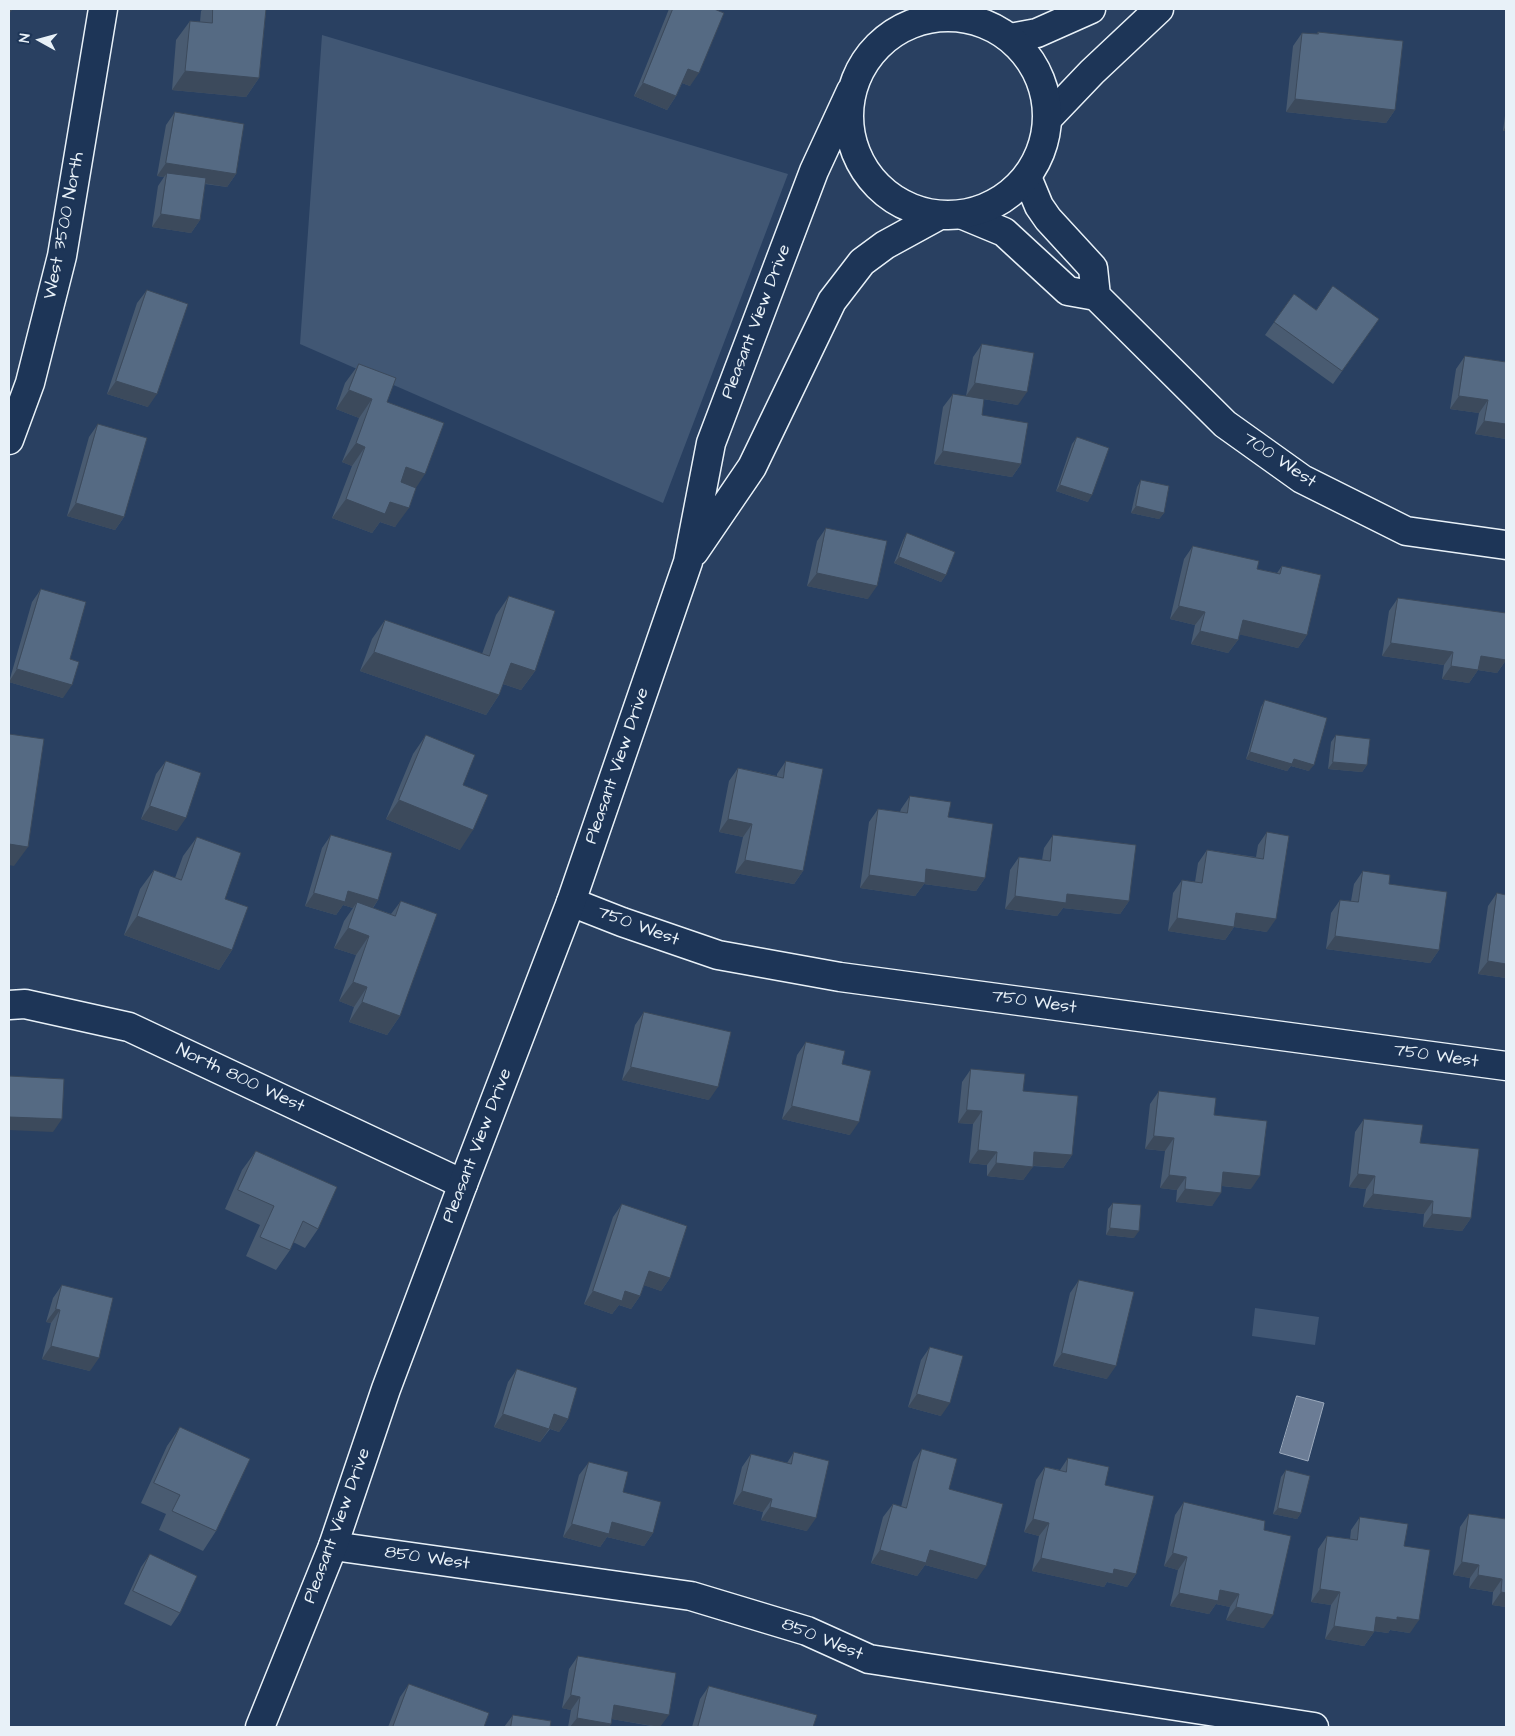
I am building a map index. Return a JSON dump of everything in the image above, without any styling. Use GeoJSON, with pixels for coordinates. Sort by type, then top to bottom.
{"type":"FeatureCollection","features":[{"type":"Feature","properties":{"kind":"street","name":"West 3500 North"},"geometry":{"type":"LineString","coordinates":[[9,440],[30,383],[62,256],[103,9]]}},
{"type":"Feature","properties":{"kind":"street"},"geometry":{"type":"LineString","coordinates":[[1010,38],[1037,33],[1091,9]]}},
{"type":"Feature","properties":{"kind":"street"},"geometry":{"type":"LineString","coordinates":[[1050,117],[1092,72],[1159,9]]}},
{"type":"Feature","properties":{"kind":"street","name":"Pleasant View Drive"},"geometry":{"type":"LineString","coordinates":[[260,1727],[333,1546],[386,1389],[572,902],[688,562],[711,443],[814,171],[865,60],[902,18],[967,14],[990,26],[1010,38],[1032,64],[1045,95],[1050,117],[1040,154],[1027,176],[1008,195],[987,208],[951,215],[884,245],[862,262],[832,300],[752,467],[688,562]]}},
{"type":"Feature","properties":{"kind":"street"},"geometry":{"type":"LineString","coordinates":[[851,91],[848,125],[857,159],[877,187],[905,207],[951,215],[1004,232],[1068,291],[1096,296],[1093,268],[1039,206],[1027,176]]}},
{"type":"Feature","properties":{"kind":"street","name":"700 West"},"geometry":{"type":"LineString","coordinates":[[1096,296],[1226,424],[1302,479],[1406,531],[1506,545]]}},
{"type":"Feature","properties":{"kind":"street","name":"750 West"},"geometry":{"type":"LineString","coordinates":[[572,902],[622,922],[718,955],[840,977],[1506,1066]]}},
{"type":"Feature","properties":{"kind":"street","name":"North 800 West"},"geometry":{"type":"LineString","coordinates":[[9,1005],[25,1004],[129,1027],[463,1184]]}},
{"type":"Feature","properties":{"kind":"street","name":"850 West"},"geometry":{"type":"LineString","coordinates":[[333,1546],[692,1596],[807,1631],[869,1659],[1314,1727]]}},
{"type":"Feature","properties":{"kind":"shaded area"},"geometry":{"type":"Polygon","coordinates":[[[322,35],[788,174],[663,503],[300,344],[322,35]]]}},
{"type":"Feature","properties":{"kind":"shaded area"},"geometry":{"type":"Polygon","coordinates":[[[1255,1308],[1319,1317],[1315,1345],[1252,1336],[1255,1308]]]}},
{"type":"Feature","properties":{"kind":"shaded area"},"geometry":{"type":"Polygon","coordinates":[[[1297,1396],[1324,1403],[1308,1461],[1280,1453],[1297,1396]]]}},
{"type":"Feature","properties":{"kind":"building"},"geometry":{"type":"Polygon","coordinates":[[[213,9],[266,9],[259,78],[185,71],[190,21],[212,23],[213,9]]]}},
{"type":"Feature","properties":{"kind":"building"},"geometry":{"type":"Polygon","coordinates":[[[673,9],[714,9],[724,13],[699,73],[688,69],[676,96],[643,83],[673,9]]]}},
{"type":"Feature","properties":{"kind":"building"},"geometry":{"type":"Polygon","coordinates":[[[1318,32],[1403,41],[1395,110],[1295,99],[1302,33],[1318,34],[1318,32]]]}},
{"type":"Feature","properties":{"kind":"building"},"geometry":{"type":"Polygon","coordinates":[[[175,112],[244,124],[236,174],[166,163],[175,112]]]}},
{"type":"Feature","properties":{"kind":"building"},"geometry":{"type":"Polygon","coordinates":[[[167,173],[206,178],[200,220],[161,214],[167,173]]]}},
{"type":"Feature","properties":{"kind":"building"},"geometry":{"type":"Polygon","coordinates":[[[1333,286],[1379,319],[1342,371],[1274,322],[1294,294],[1316,310],[1333,286]]]}},
{"type":"Feature","properties":{"kind":"building"},"geometry":{"type":"Polygon","coordinates":[[[147,290],[188,304],[157,394],[116,381],[147,290]]]}},
{"type":"Feature","properties":{"kind":"building"},"geometry":{"type":"Polygon","coordinates":[[[982,344],[1034,353],[1027,392],[975,383],[982,344]]]}},
{"type":"Feature","properties":{"kind":"building"},"geometry":{"type":"Polygon","coordinates":[[[1465,356],[1506,362],[1506,424],[1484,421],[1488,400],[1459,396],[1465,356]]]}},
{"type":"Feature","properties":{"kind":"building"},"geometry":{"type":"Polygon","coordinates":[[[359,364],[396,378],[387,402],[444,423],[425,474],[406,467],[401,482],[416,488],[409,508],[390,502],[385,514],[346,499],[365,447],[356,443],[372,399],[349,390],[359,364]]]}},
{"type":"Feature","properties":{"kind":"building"},"geometry":{"type":"Polygon","coordinates":[[[953,394],[984,399],[982,415],[1028,423],[1021,464],[943,451],[953,394]]]}},
{"type":"Feature","properties":{"kind":"building"},"geometry":{"type":"Polygon","coordinates":[[[98,424],[147,438],[124,517],[76,503],[98,424]]]}},
{"type":"Feature","properties":{"kind":"building"},"geometry":{"type":"Polygon","coordinates":[[[1077,437],[1109,448],[1092,495],[1060,485],[1077,437]]]}},
{"type":"Feature","properties":{"kind":"building"},"geometry":{"type":"Polygon","coordinates":[[[1141,480],[1169,486],[1164,513],[1136,506],[1141,480]]]}},
{"type":"Feature","properties":{"kind":"building"},"geometry":{"type":"Polygon","coordinates":[[[826,528],[887,541],[877,586],[817,573],[826,528]]]}},
{"type":"Feature","properties":{"kind":"building"},"geometry":{"type":"Polygon","coordinates":[[[907,533],[955,552],[946,575],[899,557],[907,533]]]}},
{"type":"Feature","properties":{"kind":"building"},"geometry":{"type":"Polygon","coordinates":[[[1193,546],[1259,561],[1257,569],[1280,574],[1282,566],[1321,575],[1307,635],[1243,620],[1238,640],[1200,631],[1205,612],[1179,606],[1193,546]]]}},
{"type":"Feature","properties":{"kind":"building"},"geometry":{"type":"Polygon","coordinates":[[[41,589],[86,602],[70,659],[79,662],[72,685],[17,669],[41,589]]]}},
{"type":"Feature","properties":{"kind":"building"},"geometry":{"type":"Polygon","coordinates":[[[509,596],[555,611],[535,671],[511,663],[499,695],[374,652],[385,620],[489,656],[509,596]]]}},
{"type":"Feature","properties":{"kind":"building"},"geometry":{"type":"Polygon","coordinates":[[[1398,598],[1506,613],[1506,660],[1481,656],[1478,670],[1451,666],[1453,652],[1391,643],[1398,598]]]}},
{"type":"Feature","properties":{"kind":"building"},"geometry":{"type":"Polygon","coordinates":[[[1265,700],[1327,718],[1314,765],[1294,759],[1292,764],[1250,752],[1265,700]]]}},
{"type":"Feature","properties":{"kind":"building"},"geometry":{"type":"Polygon","coordinates":[[[9,734],[44,739],[28,847],[9,844],[9,734]]]}},
{"type":"Feature","properties":{"kind":"building"},"geometry":{"type":"Polygon","coordinates":[[[426,735],[475,755],[463,785],[488,795],[473,830],[399,800],[426,735]]]}},
{"type":"Feature","properties":{"kind":"building"},"geometry":{"type":"Polygon","coordinates":[[[1336,735],[1370,739],[1367,765],[1333,762],[1336,735]]]}},
{"type":"Feature","properties":{"kind":"building"},"geometry":{"type":"Polygon","coordinates":[[[166,761],[201,773],[186,818],[150,806],[166,761]]]}},
{"type":"Feature","properties":{"kind":"building"},"geometry":{"type":"Polygon","coordinates":[[[786,761],[823,769],[803,871],[745,860],[752,824],[728,819],[738,768],[783,778],[786,761]]]}},
{"type":"Feature","properties":{"kind":"building"},"geometry":{"type":"Polygon","coordinates":[[[910,796],[951,802],[948,817],[993,824],[985,878],[926,869],[925,883],[869,875],[878,809],[907,813],[910,796]]]}},
{"type":"Feature","properties":{"kind":"building"},"geometry":{"type":"Polygon","coordinates":[[[1267,832],[1289,836],[1276,919],[1236,913],[1234,927],[1177,918],[1182,880],[1202,883],[1207,850],[1263,859],[1267,832]]]}},
{"type":"Feature","properties":{"kind":"building"},"geometry":{"type":"Polygon","coordinates":[[[331,835],[392,853],[378,900],[348,891],[345,902],[314,893],[331,835]]]}},
{"type":"Feature","properties":{"kind":"building"},"geometry":{"type":"Polygon","coordinates":[[[1053,835],[1136,845],[1129,901],[1067,894],[1066,903],[1015,896],[1019,857],[1050,861],[1053,835]]]}},
{"type":"Feature","properties":{"kind":"building"},"geometry":{"type":"Polygon","coordinates":[[[197,837],[241,853],[225,899],[248,907],[232,950],[137,916],[154,870],[181,880],[197,837]]]}},
{"type":"Feature","properties":{"kind":"building"},"geometry":{"type":"Polygon","coordinates":[[[1363,871],[1390,875],[1389,884],[1447,892],[1439,950],[1335,936],[1340,900],[1358,902],[1363,871]]]}},
{"type":"Feature","properties":{"kind":"building"},"geometry":{"type":"Polygon","coordinates":[[[1497,893],[1506,895],[1506,964],[1488,961],[1497,893]]]}},
{"type":"Feature","properties":{"kind":"building"},"geometry":{"type":"Polygon","coordinates":[[[401,901],[437,914],[400,1016],[362,1002],[367,987],[353,982],[369,936],[348,928],[357,902],[395,916],[401,901]]]}},
{"type":"Feature","properties":{"kind":"building"},"geometry":{"type":"Polygon","coordinates":[[[644,1012],[731,1032],[718,1087],[631,1067],[644,1012]]]}},
{"type":"Feature","properties":{"kind":"building"},"geometry":{"type":"Polygon","coordinates":[[[806,1042],[845,1051],[842,1064],[871,1071],[859,1122],[792,1106],[806,1042]]]}},
{"type":"Feature","properties":{"kind":"building"},"geometry":{"type":"Polygon","coordinates":[[[971,1069],[1025,1074],[1023,1091],[1078,1096],[1072,1155],[1034,1152],[1033,1167],[996,1163],[997,1152],[978,1150],[982,1111],[967,1110],[971,1069]]]}},
{"type":"Feature","properties":{"kind":"building"},"geometry":{"type":"Polygon","coordinates":[[[9,1076],[64,1079],[62,1119],[9,1117],[9,1076]]]}},
{"type":"Feature","properties":{"kind":"building"},"geometry":{"type":"Polygon","coordinates":[[[1159,1091],[1216,1098],[1214,1115],[1267,1121],[1260,1176],[1223,1172],[1221,1193],[1185,1189],[1186,1177],[1169,1175],[1174,1138],[1154,1136],[1159,1091]]]}},
{"type":"Feature","properties":{"kind":"building"},"geometry":{"type":"Polygon","coordinates":[[[1364,1119],[1423,1125],[1420,1143],[1479,1149],[1471,1218],[1432,1214],[1433,1201],[1373,1194],[1375,1176],[1358,1174],[1364,1119]]]}},
{"type":"Feature","properties":{"kind":"building"},"geometry":{"type":"Polygon","coordinates":[[[256,1151],[337,1187],[318,1229],[303,1221],[290,1250],[260,1237],[274,1206],[238,1190],[256,1151]]]}},
{"type":"Feature","properties":{"kind":"building"},"geometry":{"type":"Polygon","coordinates":[[[1113,1203],[1141,1205],[1139,1231],[1110,1228],[1113,1203]]]}},
{"type":"Feature","properties":{"kind":"building"},"geometry":{"type":"Polygon","coordinates":[[[622,1204],[687,1226],[670,1278],[649,1271],[640,1296],[625,1291],[622,1301],[593,1291],[622,1204]]]}},
{"type":"Feature","properties":{"kind":"building"},"geometry":{"type":"Polygon","coordinates":[[[1079,1280],[1134,1292],[1116,1366],[1062,1353],[1079,1280]]]}},
{"type":"Feature","properties":{"kind":"building"},"geometry":{"type":"Polygon","coordinates":[[[62,1285],[113,1298],[99,1358],[51,1346],[60,1310],[56,1309],[62,1285]]]}},
{"type":"Feature","properties":{"kind":"building"},"geometry":{"type":"Polygon","coordinates":[[[930,1347],[963,1356],[950,1403],[917,1394],[930,1347]]]}},
{"type":"Feature","properties":{"kind":"building"},"geometry":{"type":"Polygon","coordinates":[[[517,1369],[577,1388],[568,1419],[554,1414],[549,1429],[503,1414],[517,1369]]]}},
{"type":"Feature","properties":{"kind":"building"},"geometry":{"type":"Polygon","coordinates":[[[180,1427],[250,1459],[216,1531],[172,1511],[180,1495],[154,1483],[180,1427]]]}},
{"type":"Feature","properties":{"kind":"building"},"geometry":{"type":"Polygon","coordinates":[[[922,1449],[957,1459],[949,1489],[1003,1504],[986,1566],[930,1550],[926,1563],[880,1550],[893,1504],[906,1508],[922,1449]]]}},
{"type":"Feature","properties":{"kind":"building"},"geometry":{"type":"Polygon","coordinates":[[[794,1452],[829,1461],[816,1518],[770,1507],[772,1499],[742,1491],[751,1454],[791,1464],[794,1452]]]}},
{"type":"Feature","properties":{"kind":"building"},"geometry":{"type":"Polygon","coordinates":[[[1068,1458],[1109,1467],[1105,1485],[1154,1496],[1136,1574],[1114,1569],[1113,1574],[1041,1558],[1049,1523],[1033,1519],[1045,1467],[1066,1472],[1068,1458]]]}},
{"type":"Feature","properties":{"kind":"building"},"geometry":{"type":"Polygon","coordinates":[[[589,1462],[628,1472],[623,1492],[661,1502],[653,1533],[612,1522],[609,1534],[572,1524],[589,1462]]]}},
{"type":"Feature","properties":{"kind":"building"},"geometry":{"type":"Polygon","coordinates":[[[1286,1470],[1310,1476],[1301,1513],[1278,1508],[1286,1470]]]}},
{"type":"Feature","properties":{"kind":"building"},"geometry":{"type":"Polygon","coordinates":[[[1184,1502],[1265,1521],[1264,1530],[1291,1536],[1273,1615],[1236,1607],[1239,1594],[1220,1590],[1218,1601],[1179,1593],[1187,1557],[1173,1553],[1184,1502]]]}},
{"type":"Feature","properties":{"kind":"building"},"geometry":{"type":"Polygon","coordinates":[[[1469,1514],[1506,1519],[1506,1593],[1501,1592],[1502,1579],[1478,1575],[1479,1565],[1462,1562],[1469,1514]]]}},
{"type":"Feature","properties":{"kind":"building"},"geometry":{"type":"Polygon","coordinates":[[[1360,1517],[1408,1524],[1404,1546],[1430,1550],[1419,1620],[1397,1617],[1397,1620],[1376,1617],[1374,1632],[1334,1626],[1340,1592],[1320,1589],[1327,1536],[1357,1540],[1360,1517]]]}},
{"type":"Feature","properties":{"kind":"building"},"geometry":{"type":"Polygon","coordinates":[[[150,1554],[197,1576],[180,1613],[133,1591],[150,1554]]]}},
{"type":"Feature","properties":{"kind":"building"},"geometry":{"type":"Polygon","coordinates":[[[578,1656],[676,1673],[669,1715],[614,1705],[611,1724],[577,1718],[580,1697],[571,1695],[578,1656]]]}},
{"type":"Feature","properties":{"kind":"building"},"geometry":{"type":"Polygon","coordinates":[[[409,1684],[489,1713],[484,1727],[393,1727],[409,1684]]]}},
{"type":"Feature","properties":{"kind":"building"},"geometry":{"type":"Polygon","coordinates":[[[709,1686],[817,1715],[813,1727],[698,1727],[709,1686]]]}},
{"type":"Feature","properties":{"kind":"building"},"geometry":{"type":"Polygon","coordinates":[[[513,1715],[551,1721],[550,1727],[511,1727],[513,1715]]]}}]}
